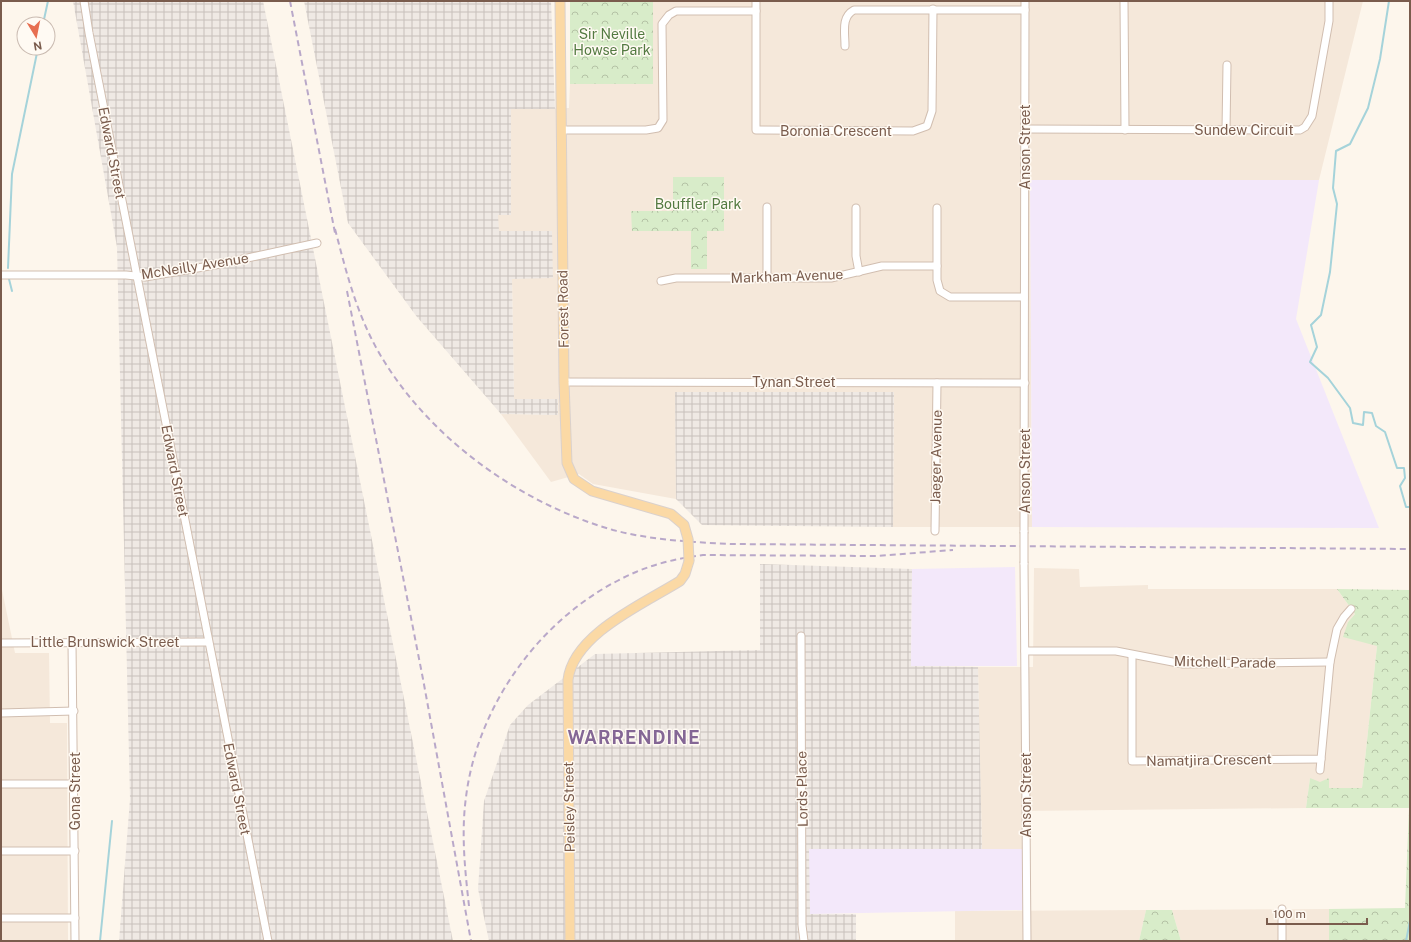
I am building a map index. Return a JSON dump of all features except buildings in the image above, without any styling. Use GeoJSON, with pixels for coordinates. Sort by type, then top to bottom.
{"type":"FeatureCollection","features":[{"type":"Feature","properties":{"kind":"main road","name":"Forest Road"},"geometry":{"type":"LineString","coordinates":[[560,1],[564,382],[566,456],[569,470],[574,479],[592,491],[671,514],[684,525],[688,539]]}},
{"type":"Feature","properties":{"kind":"main road","name":"Peisley Street"},"geometry":{"type":"LineString","coordinates":[[570,941],[568,680],[571,665],[580,652],[609,625],[625,613],[680,581],[685,574],[689,561],[688,539]]}},
{"type":"Feature","properties":{"kind":"street","name":"Edward Street"},"geometry":{"type":"LineString","coordinates":[[84,1],[208,642],[268,941]]}},
{"type":"Feature","properties":{"kind":"street","name":"Boronia Crescent"},"geometry":{"type":"LineString","coordinates":[[756,1],[756,130],[913,131],[926,126],[932,111],[932,8]]}},
{"type":"Feature","properties":{"kind":"street","name":"Anson Street"},"geometry":{"type":"LineString","coordinates":[[1025,1],[1024,563],[1027,941]]}},
{"type":"Feature","properties":{"kind":"street"},"geometry":{"type":"LineString","coordinates":[[1124,1],[1125,130]]}},
{"type":"Feature","properties":{"kind":"street","name":"Sundew Circuit"},"geometry":{"type":"LineString","coordinates":[[1025,130],[1300,130],[1310,121],[1329,21],[1329,1]]}},
{"type":"Feature","properties":{"kind":"street"},"geometry":{"type":"LineString","coordinates":[[845,46],[846,19],[849,13],[854,10],[932,8],[1025,10]]}},
{"type":"Feature","properties":{"kind":"street"},"geometry":{"type":"LineString","coordinates":[[562,130],[646,130],[658,128],[663,120],[662,24],[669,14],[676,12],[756,11]]}},
{"type":"Feature","properties":{"kind":"street"},"geometry":{"type":"LineString","coordinates":[[1226,130],[1227,65]]}},
{"type":"Feature","properties":{"kind":"street"},"geometry":{"type":"LineString","coordinates":[[767,207],[767,278]]}},
{"type":"Feature","properties":{"kind":"street"},"geometry":{"type":"LineString","coordinates":[[856,208],[856,256],[859,272]]}},
{"type":"Feature","properties":{"kind":"street"},"geometry":{"type":"LineString","coordinates":[[937,208],[938,286],[945,295],[950,297],[1024,297]]}},
{"type":"Feature","properties":{"kind":"street","name":"McNeilly Avenue"},"geometry":{"type":"LineString","coordinates":[[1,275],[145,277],[215,265],[317,243]]}},
{"type":"Feature","properties":{"kind":"street","name":"Markham Avenue"},"geometry":{"type":"LineString","coordinates":[[661,281],[676,278],[832,278],[888,266],[937,266]]}},
{"type":"Feature","properties":{"kind":"street","name":"Tynan Street"},"geometry":{"type":"LineString","coordinates":[[564,382],[1025,383]]}},
{"type":"Feature","properties":{"kind":"street","name":"Jaeger Avenue"},"geometry":{"type":"LineString","coordinates":[[935,531],[937,383]]}},
{"type":"Feature","properties":{"kind":"street"},"geometry":{"type":"LineString","coordinates":[[1320,770],[1330,662],[1337,629],[1351,609]]}},
{"type":"Feature","properties":{"kind":"street","name":"Lords Place"},"geometry":{"type":"LineString","coordinates":[[801,636],[802,925],[804,941]]}},
{"type":"Feature","properties":{"kind":"street","name":"Gona Street"},"geometry":{"type":"LineString","coordinates":[[72,642],[75,784],[75,941]]}},
{"type":"Feature","properties":{"kind":"street","name":"Little Brunswick Street"},"geometry":{"type":"LineString","coordinates":[[1,643],[208,642]]}},
{"type":"Feature","properties":{"kind":"street","name":"Mitchell Parade"},"geometry":{"type":"LineString","coordinates":[[1025,651],[1116,651],[1183,664],[1330,662]]}},
{"type":"Feature","properties":{"kind":"street","name":"Namatjira Crescent"},"geometry":{"type":"LineString","coordinates":[[1132,655],[1132,761],[1321,759]]}},
{"type":"Feature","properties":{"kind":"street"},"geometry":{"type":"LineString","coordinates":[[1,712],[74,711]]}},
{"type":"Feature","properties":{"kind":"street"},"geometry":{"type":"LineString","coordinates":[[1,784],[75,784]]}},
{"type":"Feature","properties":{"kind":"street"},"geometry":{"type":"LineString","coordinates":[[1,851],[75,851]]}},
{"type":"Feature","properties":{"kind":"street"},"geometry":{"type":"LineString","coordinates":[[1282,909],[1282,941]]}},
{"type":"Feature","properties":{"kind":"street"},"geometry":{"type":"LineString","coordinates":[[1,918],[75,918]]}},
{"type":"Feature","properties":{"kind":"shaded area"},"geometry":{"type":"Polygon","coordinates":[[[73,1],[263,1],[453,941],[119,941],[130,799],[117,247],[73,1]]]}},
{"type":"Feature","properties":{"kind":"shaded area"},"geometry":{"type":"Polygon","coordinates":[[[304,1],[551,1],[555,109],[511,109],[511,215],[498,215],[499,231],[552,231],[553,278],[512,279],[514,399],[558,399],[558,415],[501,414],[417,317],[348,223],[304,1]]]}},
{"type":"Feature","properties":{"kind":"shaded area"},"geometry":{"type":"Polygon","coordinates":[[[653,1],[1363,1],[1319,180],[1030,180],[1032,527],[893,527],[894,393],[675,392],[676,499],[593,484],[579,474],[551,482],[501,414],[558,415],[558,399],[514,399],[512,279],[552,231],[498,231],[498,215],[511,215],[511,109],[569,108],[570,84],[653,84],[653,1]]]}},
{"type":"Feature","properties":{"kind":"shaded area"},"geometry":{"type":"Polygon","coordinates":[[[1030,180],[1319,180],[1296,319],[1379,528],[1032,527],[1030,180]]]}},
{"type":"Feature","properties":{"kind":"shaded area"},"geometry":{"type":"Polygon","coordinates":[[[675,392],[894,392],[893,527],[702,525],[676,499],[675,392]]]}},
{"type":"Feature","properties":{"kind":"shaded area"},"geometry":{"type":"Polygon","coordinates":[[[760,564],[912,569],[911,666],[978,667],[982,850],[810,849],[810,914],[856,914],[856,941],[489,941],[478,889],[484,801],[510,725],[528,705],[595,654],[760,650],[760,564]]]}},
{"type":"Feature","properties":{"kind":"shaded area"},"geometry":{"type":"Polygon","coordinates":[[[1015,567],[1017,666],[911,666],[912,569],[1015,567]]]}},
{"type":"Feature","properties":{"kind":"shaded area"},"geometry":{"type":"Polygon","coordinates":[[[1034,568],[1079,569],[1080,587],[1148,585],[1148,589],[1337,589],[1355,614],[1348,622],[1377,646],[1362,788],[1329,788],[1325,782],[1315,782],[1310,778],[1306,808],[1021,811],[1022,849],[982,850],[978,667],[1033,667],[1034,568]]]}},
{"type":"Feature","properties":{"kind":"shaded area"},"geometry":{"type":"Polygon","coordinates":[[[1,585],[15,653],[49,653],[50,723],[67,723],[68,941],[1,941],[1,585]]]}},
{"type":"Feature","properties":{"kind":"shaded area"},"geometry":{"type":"Polygon","coordinates":[[[809,849],[1022,849],[1023,910],[810,914],[809,849]]]}},
{"type":"Feature","properties":{"kind":"shaded area"},"geometry":{"type":"Polygon","coordinates":[[[1329,909],[1329,941],[1181,941],[1172,910],[1329,909]]]}},
{"type":"Feature","properties":{"kind":"shaded area"},"geometry":{"type":"Polygon","coordinates":[[[1146,910],[1139,941],[955,941],[955,911],[1146,910]]]}},
{"type":"Feature","properties":{"kind":"green space","name":"Sir Neville Howse Park"},"geometry":{"type":"Polygon","coordinates":[[[570,1],[653,1],[653,84],[570,84],[570,1]]]}},
{"type":"Feature","properties":{"kind":"green space","name":"Bouffler Park"},"geometry":{"type":"Polygon","coordinates":[[[673,177],[724,177],[724,231],[707,231],[707,269],[691,269],[691,231],[632,231],[631,211],[673,211],[673,177]]]}},
{"type":"Feature","properties":{"kind":"green space"},"geometry":{"type":"Polygon","coordinates":[[[1337,589],[1410,590],[1410,941],[1329,941],[1329,909],[1405,908],[1409,808],[1306,808],[1310,778],[1320,782],[1329,778],[1329,788],[1362,788],[1377,646],[1343,637],[1348,622],[1355,614],[1337,589]]]}},
{"type":"Feature","properties":{"kind":"green space"},"geometry":{"type":"Polygon","coordinates":[[[1146,910],[1172,910],[1181,941],[1139,941],[1146,910]]]}},
{"type":"Feature","properties":{"kind":"waterway"},"geometry":{"type":"LineString","coordinates":[[45,16],[48,1]]}},
{"type":"Feature","properties":{"kind":"waterway"},"geometry":{"type":"LineString","coordinates":[[1389,1],[1380,59],[1368,108],[1350,144],[1336,151],[1333,188],[1337,204],[1330,272],[1321,315],[1311,325],[1317,347],[1310,362],[1328,378],[1350,408],[1353,423],[1363,425],[1364,412],[1372,413],[1376,426],[1385,432],[1397,468],[1404,468],[1405,478],[1400,486],[1406,507],[1410,507]]}},
{"type":"Feature","properties":{"kind":"waterway"},"geometry":{"type":"LineString","coordinates":[[8,268],[12,174],[36,56]]}},
{"type":"Feature","properties":{"kind":"waterway"},"geometry":{"type":"LineString","coordinates":[[9,279],[12,291]]}},
{"type":"Feature","properties":{"kind":"waterway"},"geometry":{"type":"LineString","coordinates":[[100,941],[112,821]]}},
{"type":"Feature","properties":{"kind":"waterway"},"geometry":{"type":"LineString","coordinates":[[1406,941],[1410,921]]}},
{"type":"Feature","properties":{"kind":"railway"},"geometry":{"type":"LineString","coordinates":[[290,1],[335,233]]}},
{"type":"Feature","properties":{"kind":"railway"},"geometry":{"type":"LineString","coordinates":[[335,229],[352,291],[370,336],[398,382],[422,411],[449,438],[479,463],[510,484],[544,503],[578,518],[613,530],[656,538],[730,544],[1410,549]]}},
{"type":"Feature","properties":{"kind":"railway"},"geometry":{"type":"LineString","coordinates":[[347,291],[423,679],[471,941]]}},
{"type":"Feature","properties":{"kind":"railway"},"geometry":{"type":"LineString","coordinates":[[469,906],[464,852],[464,825],[466,797],[473,761],[485,727],[501,694],[522,663],[546,635],[573,610],[603,589],[636,572],[660,563],[694,556],[876,556],[953,550]]}},
{"type":"Feature","properties":{"kind":"district","name":"WARRENDINE"},"geometry":{"type":"Point","coordinates":[634,738]}}]}
